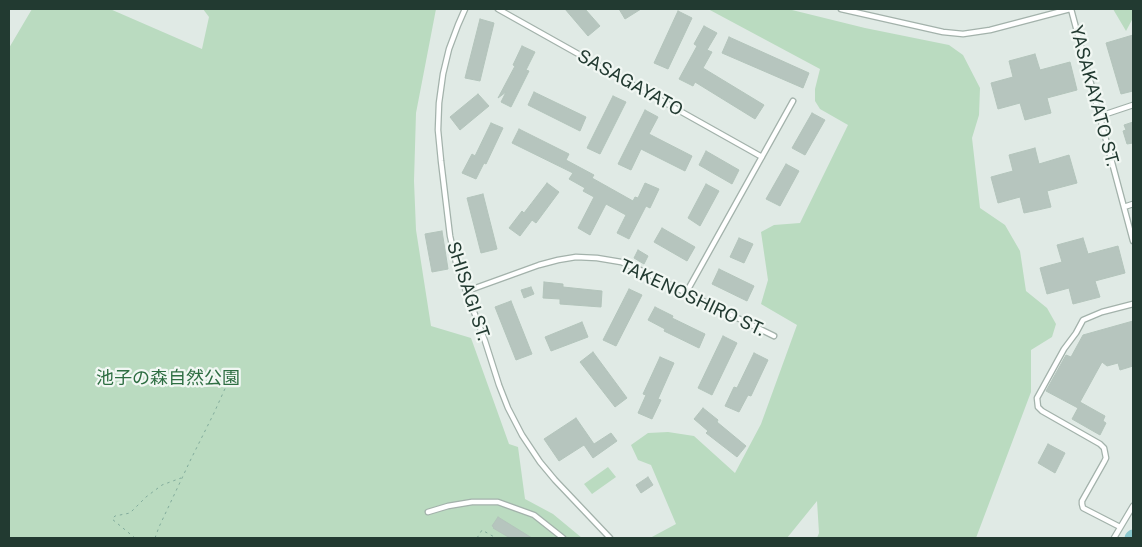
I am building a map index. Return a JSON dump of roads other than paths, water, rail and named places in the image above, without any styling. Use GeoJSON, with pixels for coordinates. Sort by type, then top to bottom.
{"type":"FeatureCollection","features":[{"type":"Feature","properties":{"kind":"lane","name":"SHISAGI ST."},"geometry":{"type":"LineString","coordinates":[[465,9],[449,48],[443,74],[438,130],[450,236],[457,267],[499,385],[522,435],[554,480],[610,538]]}},
{"type":"Feature","properties":{"kind":"lane","name":"SASAGAYATO"},"geometry":{"type":"LineString","coordinates":[[498,9],[762,157]]}},
{"type":"Feature","properties":{"kind":"lane"},"geometry":{"type":"LineString","coordinates":[[841,9],[943,32],[963,34],[990,30],[1070,9]]}},
{"type":"Feature","properties":{"kind":"lane","name":"YASAKAYATO ST."},"geometry":{"type":"LineString","coordinates":[[1070,9],[1133,241]]}},
{"type":"Feature","properties":{"kind":"lane"},"geometry":{"type":"LineString","coordinates":[[686,293],[793,101]]}},
{"type":"Feature","properties":{"kind":"lane"},"geometry":{"type":"LineString","coordinates":[[1100,116],[1133,105]]}},
{"type":"Feature","properties":{"kind":"lane"},"geometry":{"type":"LineString","coordinates":[[1124,207],[1133,204]]}},
{"type":"Feature","properties":{"kind":"lane","name":"TAKENOSHIRO ST."},"geometry":{"type":"LineString","coordinates":[[467,291],[558,260],[576,257],[597,258],[621,262],[638,269],[774,336]]}},
{"type":"Feature","properties":{"kind":"lane"},"geometry":{"type":"LineString","coordinates":[[1120,527],[1083,508],[1082,504],[1106,458],[1104,448],[1042,410],[1037,403],[1037,398],[1064,349],[1083,320],[1102,312],[1133,304]]}},
{"type":"Feature","properties":{"kind":"lane"},"geometry":{"type":"LineString","coordinates":[[428,512],[472,502],[498,502],[534,515],[563,538]]}},
{"type":"Feature","properties":{"kind":"lane"},"geometry":{"type":"LineString","coordinates":[[1114,538],[1133,506]]}},
{"type":"Feature","properties":{"kind":"park label","name":"池子の森自然公園"},"geometry":{"type":"Point","coordinates":[168,378]}}]}
